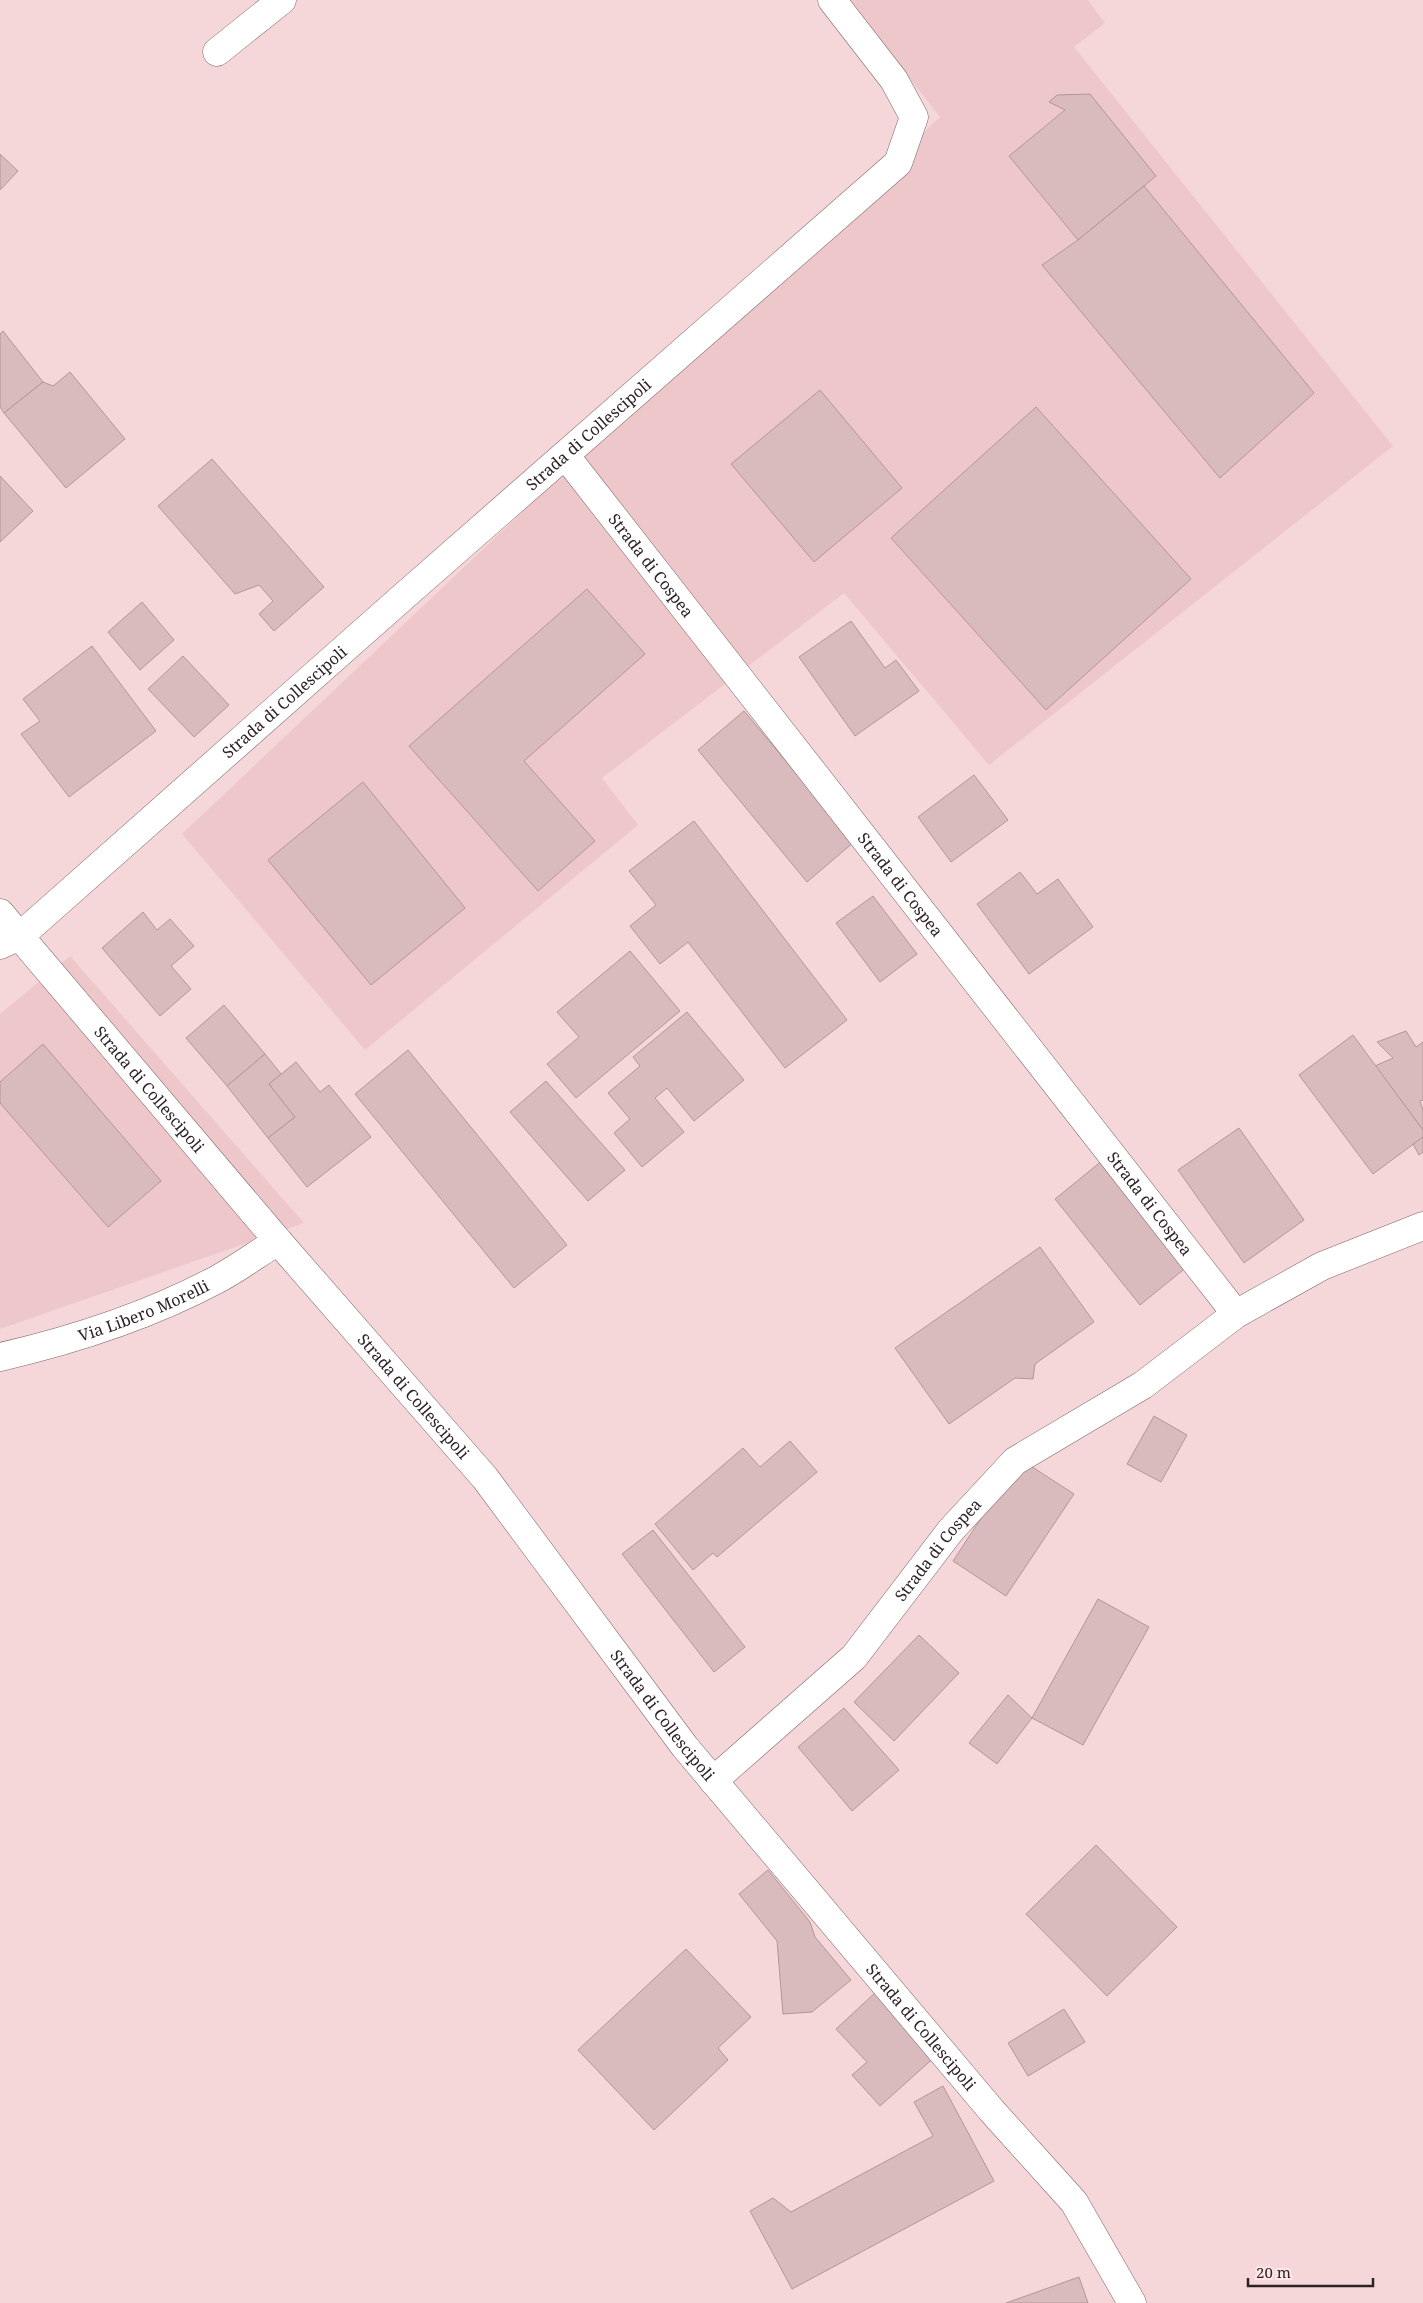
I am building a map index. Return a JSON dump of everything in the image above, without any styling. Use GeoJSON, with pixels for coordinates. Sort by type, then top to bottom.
{"type":"FeatureCollection","features":[{"type":"Feature","properties":{"kind":"street"},"geometry":{"type":"LineString","coordinates":[[216,52],[282,0]]}},
{"type":"Feature","properties":{"kind":"street","name":"Strada di Collescipoli"},"geometry":{"type":"LineString","coordinates":[[832,0],[894,80],[914,117],[898,163],[10,941],[278,1241],[486,1478],[685,1747],[985,2104],[1074,2202],[1132,2303]]}},
{"type":"Feature","properties":{"kind":"street","name":"Strada di Cospea"},"geometry":{"type":"LineString","coordinates":[[565,454],[1236,1314]]}},
{"type":"Feature","properties":{"kind":"street"},"geometry":{"type":"LineString","coordinates":[[0,913],[10,941]]}},
{"type":"Feature","properties":{"kind":"street","name":"Strada di Cospea"},"geometry":{"type":"LineString","coordinates":[[713,1781],[854,1657],[951,1530],[1015,1461],[1143,1385],[1236,1314],[1322,1266],[1423,1226]]}},
{"type":"Feature","properties":{"kind":"street","name":"Via Libero Morelli"},"geometry":{"type":"LineString","coordinates":[[0,1357],[40,1348],[146,1314],[217,1280],[278,1241]]}},
{"type":"Feature","properties":{"kind":"shaded area"},"geometry":{"type":"Polygon","coordinates":[[[848,0],[1088,0],[1105,23],[1074,47],[1393,446],[989,765],[844,593],[602,778],[638,825],[365,1050],[182,834],[940,117],[848,0]]]}},
{"type":"Feature","properties":{"kind":"shaded area"},"geometry":{"type":"Polygon","coordinates":[[[70,956],[304,1223],[0,1329],[0,1014],[70,956]]]}},
{"type":"Feature","properties":{"kind":"building"},"geometry":{"type":"Polygon","coordinates":[[[1090,94],[1156,176],[1078,240],[1009,156],[1065,110],[1049,102],[1057,95],[1090,94]]]}},
{"type":"Feature","properties":{"kind":"building"},"geometry":{"type":"Polygon","coordinates":[[[0,154],[18,171],[0,190],[0,154]]]}},
{"type":"Feature","properties":{"kind":"building"},"geometry":{"type":"Polygon","coordinates":[[[1144,186],[1314,393],[1220,478],[1042,265],[1078,240],[1144,186]]]}},
{"type":"Feature","properties":{"kind":"building"},"geometry":{"type":"Polygon","coordinates":[[[3,331],[43,382],[4,413],[0,407],[0,334],[3,331]]]}},
{"type":"Feature","properties":{"kind":"building"},"geometry":{"type":"Polygon","coordinates":[[[70,372],[125,439],[66,488],[4,413],[43,382],[53,386],[70,372]]]}},
{"type":"Feature","properties":{"kind":"building"},"geometry":{"type":"Polygon","coordinates":[[[820,390],[902,488],[814,562],[731,464],[820,390]]]}},
{"type":"Feature","properties":{"kind":"building"},"geometry":{"type":"Polygon","coordinates":[[[1036,407],[1191,579],[1046,710],[891,538],[1036,407]]]}},
{"type":"Feature","properties":{"kind":"building"},"geometry":{"type":"Polygon","coordinates":[[[212,459],[324,587],[274,631],[259,614],[273,601],[259,585],[235,594],[158,506],[212,459]]]}},
{"type":"Feature","properties":{"kind":"building"},"geometry":{"type":"Polygon","coordinates":[[[0,476],[33,511],[0,542],[0,476]]]}},
{"type":"Feature","properties":{"kind":"building"},"geometry":{"type":"Polygon","coordinates":[[[587,589],[645,654],[524,761],[595,841],[538,891],[409,746],[587,589]]]}},
{"type":"Feature","properties":{"kind":"building"},"geometry":{"type":"Polygon","coordinates":[[[142,602],[174,640],[140,670],[108,632],[142,602]]]}},
{"type":"Feature","properties":{"kind":"building"},"geometry":{"type":"Polygon","coordinates":[[[851,621],[885,668],[896,660],[919,691],[855,736],[799,657],[851,621]]]}},
{"type":"Feature","properties":{"kind":"building"},"geometry":{"type":"Polygon","coordinates":[[[92,646],[156,731],[69,797],[21,734],[40,721],[23,699],[92,646]]]}},
{"type":"Feature","properties":{"kind":"building"},"geometry":{"type":"Polygon","coordinates":[[[183,656],[229,705],[194,737],[148,689],[183,656]]]}},
{"type":"Feature","properties":{"kind":"building"},"geometry":{"type":"Polygon","coordinates":[[[744,711],[854,842],[807,882],[698,750],[744,711]]]}},
{"type":"Feature","properties":{"kind":"building"},"geometry":{"type":"Polygon","coordinates":[[[974,775],[1008,820],[951,862],[918,817],[974,775]]]}},
{"type":"Feature","properties":{"kind":"building"},"geometry":{"type":"Polygon","coordinates":[[[363,782],[465,908],[371,985],[268,860],[363,782]]]}},
{"type":"Feature","properties":{"kind":"building"},"geometry":{"type":"Polygon","coordinates":[[[694,821],[847,1020],[785,1068],[688,942],[660,964],[630,926],[656,905],[629,871],[694,821]]]}},
{"type":"Feature","properties":{"kind":"building"},"geometry":{"type":"Polygon","coordinates":[[[1020,872],[1037,894],[1058,879],[1093,927],[1029,974],[977,904],[1020,872]]]}},
{"type":"Feature","properties":{"kind":"building"},"geometry":{"type":"Polygon","coordinates":[[[873,896],[917,954],[880,982],[836,923],[873,896]]]}},
{"type":"Feature","properties":{"kind":"building"},"geometry":{"type":"Polygon","coordinates":[[[143,912],[157,930],[170,919],[194,946],[171,966],[191,989],[160,1016],[102,948],[143,912]]]}},
{"type":"Feature","properties":{"kind":"building"},"geometry":{"type":"Polygon","coordinates":[[[630,951],[680,1011],[576,1098],[547,1064],[579,1037],[557,1012],[630,951]]]}},
{"type":"Feature","properties":{"kind":"building"},"geometry":{"type":"Polygon","coordinates":[[[224,1005],[265,1054],[227,1086],[186,1038],[224,1005]]]}},
{"type":"Feature","properties":{"kind":"building"},"geometry":{"type":"Polygon","coordinates":[[[687,1012],[744,1080],[694,1121],[667,1088],[655,1098],[684,1132],[642,1167],[614,1133],[630,1119],[608,1093],[640,1066],[633,1057],[687,1012]]]}},
{"type":"Feature","properties":{"kind":"building"},"geometry":{"type":"Polygon","coordinates":[[[1406,1031],[1416,1047],[1423,1042],[1423,1100],[1420,1101],[1423,1110],[1423,1130],[1375,1066],[1393,1058],[1377,1042],[1406,1031]]]}},
{"type":"Feature","properties":{"kind":"building"},"geometry":{"type":"Polygon","coordinates":[[[1353,1035],[1423,1130],[1423,1137],[1373,1174],[1299,1075],[1353,1035]]]}},
{"type":"Feature","properties":{"kind":"building"},"geometry":{"type":"Polygon","coordinates":[[[43,1044],[161,1181],[108,1227],[0,1103],[0,1082],[43,1044]]]}},
{"type":"Feature","properties":{"kind":"building"},"geometry":{"type":"Polygon","coordinates":[[[408,1050],[567,1245],[514,1288],[355,1094],[408,1050]]]}},
{"type":"Feature","properties":{"kind":"building"},"geometry":{"type":"Polygon","coordinates":[[[265,1054],[281,1074],[269,1084],[295,1117],[268,1138],[227,1086],[265,1054]]]}},
{"type":"Feature","properties":{"kind":"building"},"geometry":{"type":"Polygon","coordinates":[[[296,1062],[320,1092],[329,1085],[371,1137],[307,1187],[268,1138],[295,1117],[269,1084],[296,1062]]]}},
{"type":"Feature","properties":{"kind":"building"},"geometry":{"type":"Polygon","coordinates":[[[546,1081],[625,1170],[588,1201],[510,1112],[546,1081]]]}},
{"type":"Feature","properties":{"kind":"building"},"geometry":{"type":"Polygon","coordinates":[[[1239,1128],[1304,1220],[1244,1263],[1178,1170],[1239,1128]]]}},
{"type":"Feature","properties":{"kind":"building"},"geometry":{"type":"Polygon","coordinates":[[[1423,1137],[1423,1152],[1419,1155],[1413,1144],[1423,1137]]]}},
{"type":"Feature","properties":{"kind":"building"},"geometry":{"type":"Polygon","coordinates":[[[1103,1160],[1188,1266],[1140,1305],[1055,1199],[1103,1160]]]}},
{"type":"Feature","properties":{"kind":"building"},"geometry":{"type":"Polygon","coordinates":[[[1040,1247],[1094,1322],[1035,1364],[1033,1379],[1015,1378],[949,1424],[895,1348],[1040,1247]]]}},
{"type":"Feature","properties":{"kind":"building"},"geometry":{"type":"Polygon","coordinates":[[[1154,1416],[1187,1435],[1161,1482],[1127,1464],[1154,1416]]]}},
{"type":"Feature","properties":{"kind":"building"},"geometry":{"type":"Polygon","coordinates":[[[790,1441],[817,1472],[717,1557],[713,1553],[693,1570],[655,1524],[743,1448],[760,1467],[790,1441]]]}},
{"type":"Feature","properties":{"kind":"building"},"geometry":{"type":"Polygon","coordinates":[[[1020,1459],[1074,1494],[1006,1596],[953,1561],[1020,1459]]]}},
{"type":"Feature","properties":{"kind":"building"},"geometry":{"type":"Polygon","coordinates":[[[653,1530],[745,1647],[714,1672],[622,1554],[653,1530]]]}},
{"type":"Feature","properties":{"kind":"building"},"geometry":{"type":"Polygon","coordinates":[[[1098,1599],[1149,1627],[1083,1745],[1032,1718],[1098,1599]]]}},
{"type":"Feature","properties":{"kind":"building"},"geometry":{"type":"Polygon","coordinates":[[[919,1635],[959,1673],[894,1741],[854,1702],[919,1635]]]}},
{"type":"Feature","properties":{"kind":"building"},"geometry":{"type":"Polygon","coordinates":[[[1008,1695],[1032,1718],[997,1764],[969,1743],[1008,1695]]]}},
{"type":"Feature","properties":{"kind":"building"},"geometry":{"type":"Polygon","coordinates":[[[844,1708],[899,1770],[852,1811],[798,1747],[844,1708]]]}},
{"type":"Feature","properties":{"kind":"building"},"geometry":{"type":"Polygon","coordinates":[[[1096,1845],[1177,1927],[1107,1996],[1026,1914],[1096,1845]]]}},
{"type":"Feature","properties":{"kind":"building"},"geometry":{"type":"Polygon","coordinates":[[[768,1870],[810,1922],[815,1937],[851,1980],[812,2012],[783,2014],[777,1941],[739,1894],[768,1870]]]}},
{"type":"Feature","properties":{"kind":"building"},"geometry":{"type":"Polygon","coordinates":[[[686,1949],[751,2017],[718,2048],[728,2060],[654,2130],[578,2050],[686,1949]]]}},
{"type":"Feature","properties":{"kind":"building"},"geometry":{"type":"Polygon","coordinates":[[[877,1991],[937,2055],[880,2106],[852,2075],[867,2062],[836,2029],[877,1991]]]}},
{"type":"Feature","properties":{"kind":"building"},"geometry":{"type":"Polygon","coordinates":[[[1064,2009],[1085,2042],[1028,2076],[1008,2043],[1064,2009]]]}},
{"type":"Feature","properties":{"kind":"building"},"geometry":{"type":"Polygon","coordinates":[[[943,2086],[994,2181],[792,2289],[750,2211],[773,2198],[791,2212],[933,2136],[914,2102],[943,2086]]]}},
{"type":"Feature","properties":{"kind":"building"},"geometry":{"type":"Polygon","coordinates":[[[1079,2277],[1088,2303],[1006,2303],[1079,2277]]]}}]}
